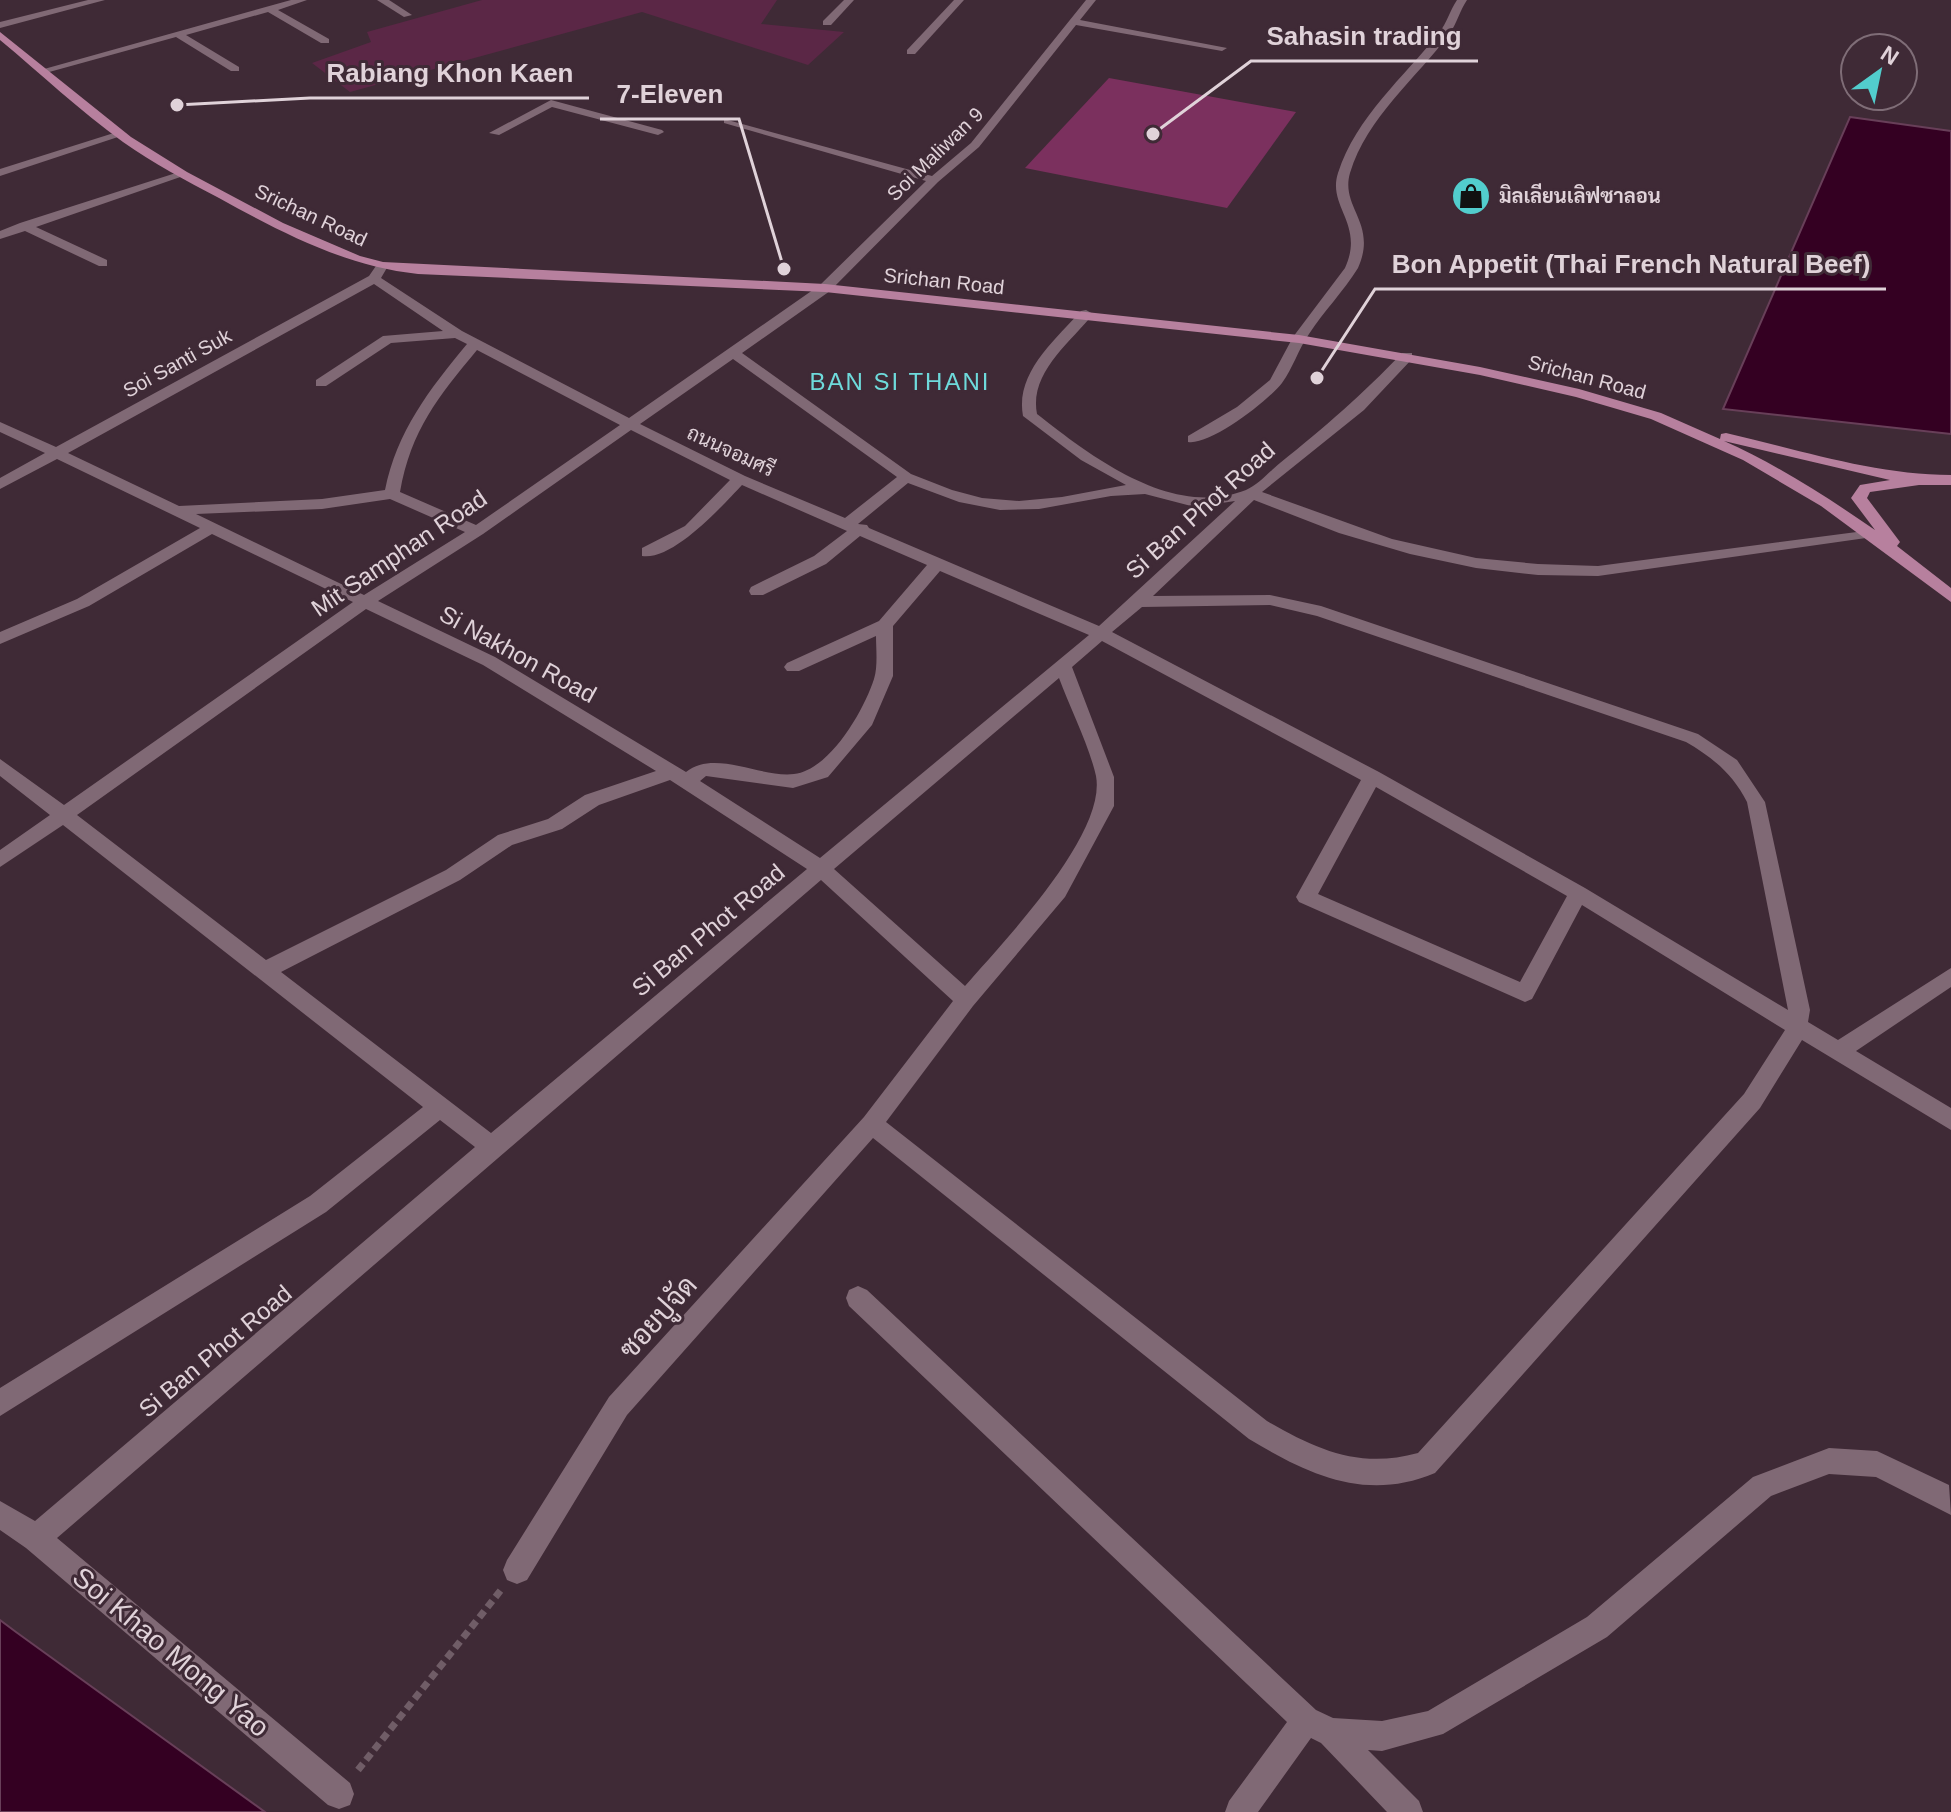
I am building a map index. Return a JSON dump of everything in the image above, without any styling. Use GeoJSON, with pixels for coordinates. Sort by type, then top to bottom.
{"type":"FeatureCollection","features":[{"type":"Feature","properties":{"kind":"main road","name":"Srichan Road"},"geometry":{"type":"LineString","coordinates":[[0,35],[121,134],[183,174],[279,226],[356,259],[378,272],[825,288],[1086,314],[1299,339],[1407,356],[1579,393],[1679,425],[1779,473],[1904,558]]}},
{"type":"Feature","properties":{"kind":"main road"},"geometry":{"type":"LineString","coordinates":[[1679,425],[1866,471],[1919,480]]}},
{"type":"Feature","properties":{"kind":"main road"},"geometry":{"type":"LineString","coordinates":[[1951,480],[1919,480],[1865,488],[1859,498],[1904,558],[1951,597]]}},
{"type":"Feature","properties":{"kind":"street"},"geometry":{"type":"LineString","coordinates":[[0,25],[100,0]]}},
{"type":"Feature","properties":{"kind":"street"},"geometry":{"type":"LineString","coordinates":[[42,71],[302,0]]}},
{"type":"Feature","properties":{"kind":"street"},"geometry":{"type":"LineString","coordinates":[[382,0],[407,15]]}},
{"type":"Feature","properties":{"kind":"street"},"geometry":{"type":"LineString","coordinates":[[827,23],[849,0]]}},
{"type":"Feature","properties":{"kind":"street"},"geometry":{"type":"LineString","coordinates":[[911,52],[959,0]]}},
{"type":"Feature","properties":{"kind":"street"},"geometry":{"type":"LineString","coordinates":[[1081,0],[1090,0]]}},
{"type":"Feature","properties":{"kind":"street","name":"Soi Maliwan 9"},"geometry":{"type":"LineString","coordinates":[[825,288],[934,180],[975,145],[1090,0]]}},
{"type":"Feature","properties":{"kind":"street"},"geometry":{"type":"LineString","coordinates":[[1193,439],[1241,412],[1269,389],[1284,371],[1299,339],[1356,261],[1359,230],[1341,191],[1343,176],[1365,131],[1450,26],[1462,0]]}},
{"type":"Feature","properties":{"kind":"street"},"geometry":{"type":"LineString","coordinates":[[270,9],[325,41]]}},
{"type":"Feature","properties":{"kind":"street"},"geometry":{"type":"LineString","coordinates":[[1074,22],[1222,48]]}},
{"type":"Feature","properties":{"kind":"street"},"geometry":{"type":"LineString","coordinates":[[178,34],[235,69]]}},
{"type":"Feature","properties":{"kind":"street"},"geometry":{"type":"LineString","coordinates":[[495,133],[551,103],[658,132]]}},
{"type":"Feature","properties":{"kind":"street"},"geometry":{"type":"LineString","coordinates":[[728,121],[934,180]]}},
{"type":"Feature","properties":{"kind":"street"},"geometry":{"type":"LineString","coordinates":[[0,173],[121,134]]}},
{"type":"Feature","properties":{"kind":"street"},"geometry":{"type":"LineString","coordinates":[[0,162],[21,156]]}},
{"type":"Feature","properties":{"kind":"street"},"geometry":{"type":"LineString","coordinates":[[0,235],[183,174]]}},
{"type":"Feature","properties":{"kind":"street"},"geometry":{"type":"LineString","coordinates":[[0,217],[103,263]]}},
{"type":"Feature","properties":{"kind":"street","name":"ถนนจอมศรี"},"geometry":{"type":"LineString","coordinates":[[378,272],[457,334],[631,425],[740,479],[1100,633],[1372,777],[1578,893],[1951,1120]]}},
{"type":"Feature","properties":{"kind":"street","name":"Soi Santi Suk"},"geometry":{"type":"LineString","coordinates":[[0,484],[378,272]]}},
{"type":"Feature","properties":{"kind":"street","name":"Mit Samphan Road"},"geometry":{"type":"LineString","coordinates":[[0,860],[366,601],[477,531],[825,288]]}},
{"type":"Feature","properties":{"kind":"street"},"geometry":{"type":"LineString","coordinates":[[1086,314],[1027,388],[1027,408],[1030,416],[1078,451],[1145,490]]}},
{"type":"Feature","properties":{"kind":"street"},"geometry":{"type":"LineString","coordinates":[[321,383],[388,339],[457,334]]}},
{"type":"Feature","properties":{"kind":"street"},"geometry":{"type":"LineString","coordinates":[[392,494],[396,462],[412,423],[475,343]]}},
{"type":"Feature","properties":{"kind":"street"},"geometry":{"type":"LineString","coordinates":[[733,353],[800,398],[906,477],[953,496],[998,507],[1063,502],[1118,488],[1145,490],[1196,502],[1223,501],[1252,493],[1357,534],[1420,551],[1487,563],[1570,572],[1598,571],[1866,533]]}},
{"type":"Feature","properties":{"kind":"street","name":"Si Ban Phot Road"},"geometry":{"type":"LineString","coordinates":[[36,1538],[1138,602],[1252,493],[1359,407],[1407,356]]}},
{"type":"Feature","properties":{"kind":"street","name":"Si Nakhon Road"},"geometry":{"type":"LineString","coordinates":[[0,426],[58,451],[489,661],[679,777],[821,869],[966,1000]]}},
{"type":"Feature","properties":{"kind":"street"},"geometry":{"type":"LineString","coordinates":[[757,591],[820,560],[906,477]]}},
{"type":"Feature","properties":{"kind":"street"},"geometry":{"type":"LineString","coordinates":[[648,552],[691,529],[740,479]]}},
{"type":"Feature","properties":{"kind":"street"},"geometry":{"type":"LineString","coordinates":[[179,510],[322,504],[392,494],[477,531]]}},
{"type":"Feature","properties":{"kind":"street"},"geometry":{"type":"LineString","coordinates":[[0,638],[113,589],[213,527]]}},
{"type":"Feature","properties":{"kind":"street"},"geometry":{"type":"LineString","coordinates":[[793,667],[885,625],[939,562]]}},
{"type":"Feature","properties":{"kind":"street"},"geometry":{"type":"LineString","coordinates":[[872,1124],[1258,1430],[1293,1451],[1327,1466],[1363,1475],[1396,1474],[1426,1464],[1458,1429],[1752,1101],[1797,1029],[1799,1010],[1756,802],[1747,782],[1714,749],[1692,738],[1308,608],[1270,600],[1138,602]]}},
{"type":"Feature","properties":{"kind":"street"},"geometry":{"type":"LineString","coordinates":[[265,970],[453,875],[505,840],[555,824],[592,800],[702,769],[793,781],[821,772],[863,725],[884,676],[885,625]]}},
{"type":"Feature","properties":{"kind":"street","name":"ซอยปูจัด"},"geometry":{"type":"LineString","coordinates":[[517,1570],[618,1406],[872,1124],[966,1000],[1058,892],[1089,841],[1105,806],[1105,777],[1062,664]]}},
{"type":"Feature","properties":{"kind":"street"},"geometry":{"type":"LineString","coordinates":[[1,767],[493,1148]]}},
{"type":"Feature","properties":{"kind":"street"},"geometry":{"type":"LineString","coordinates":[[1372,777],[1306,897],[1525,993],[1578,893]]}},
{"type":"Feature","properties":{"kind":"street"},"geometry":{"type":"LineString","coordinates":[[1838,1052],[1951,976]]}},
{"type":"Feature","properties":{"kind":"street"},"geometry":{"type":"LineString","coordinates":[[0,1403],[318,1204],[439,1107]]}},
{"type":"Feature","properties":{"kind":"street"},"geometry":{"type":"LineString","coordinates":[[858,1298],[1408,1812]]}},
{"type":"Feature","properties":{"kind":"street"},"geometry":{"type":"LineString","coordinates":[[1318,1727],[1382,1736],[1433,1724],[1597,1627],[1762,1486],[1829,1461],[1877,1464],[1951,1502]]}},
{"type":"Feature","properties":{"kind":"street","name":"Soi Khao Mong Yao"},"geometry":{"type":"LineString","coordinates":[[0,1514],[36,1538],[339,1794]]}},
{"type":"Feature","properties":{"kind":"street"},"geometry":{"type":"LineString","coordinates":[[1240,1812],[1318,1727]]}},
{"type":"Feature","properties":{"kind":"path"},"geometry":{"type":"LineString","coordinates":[[339,1794],[517,1570]]}},
{"type":"Feature","properties":{"kind":"shaded area"},"geometry":{"type":"Polygon","coordinates":[[[482,0],[777,0],[761,24],[844,32],[808,65],[642,12],[350,92],[312,63],[371,42],[367,32],[482,0]]]}},
{"type":"Feature","properties":{"kind":"shaded area"},"geometry":{"type":"Polygon","coordinates":[[[1850,117],[1951,131],[1951,434],[1723,409],[1850,117]]]}},
{"type":"Feature","properties":{"kind":"shaded area"},"geometry":{"type":"Polygon","coordinates":[[[0,1620],[16,1632],[265,1812],[0,1812],[0,1620]]]}},
{"type":"Feature","properties":{"kind":"building"},"geometry":{"type":"Polygon","coordinates":[[[1109,78],[1296,112],[1227,208],[1025,168],[1109,78]]]}},
{"type":"Feature","properties":{"kind":"place","name":"Rabiang Khon Kaen"},"geometry":{"type":"Point","coordinates":[177,105]}},
{"type":"Feature","properties":{"kind":"place","name":"Sahasin trading"},"geometry":{"type":"Point","coordinates":[1153,134]}},
{"type":"Feature","properties":{"kind":"place","name":"มิลเลียนเลิฟซาลอน"},"geometry":{"type":"Point","coordinates":[1471,196]}},
{"type":"Feature","properties":{"kind":"place","name":"7-Eleven"},"geometry":{"type":"Point","coordinates":[784,269]}},
{"type":"Feature","properties":{"kind":"place","name":"Bon Appetit (Thai French Natural Beef)"},"geometry":{"type":"Point","coordinates":[1317,378]}},
{"type":"Feature","properties":{"kind":"district","name":"BAN SI THANI"},"geometry":{"type":"Point","coordinates":[900,381]}}]}
